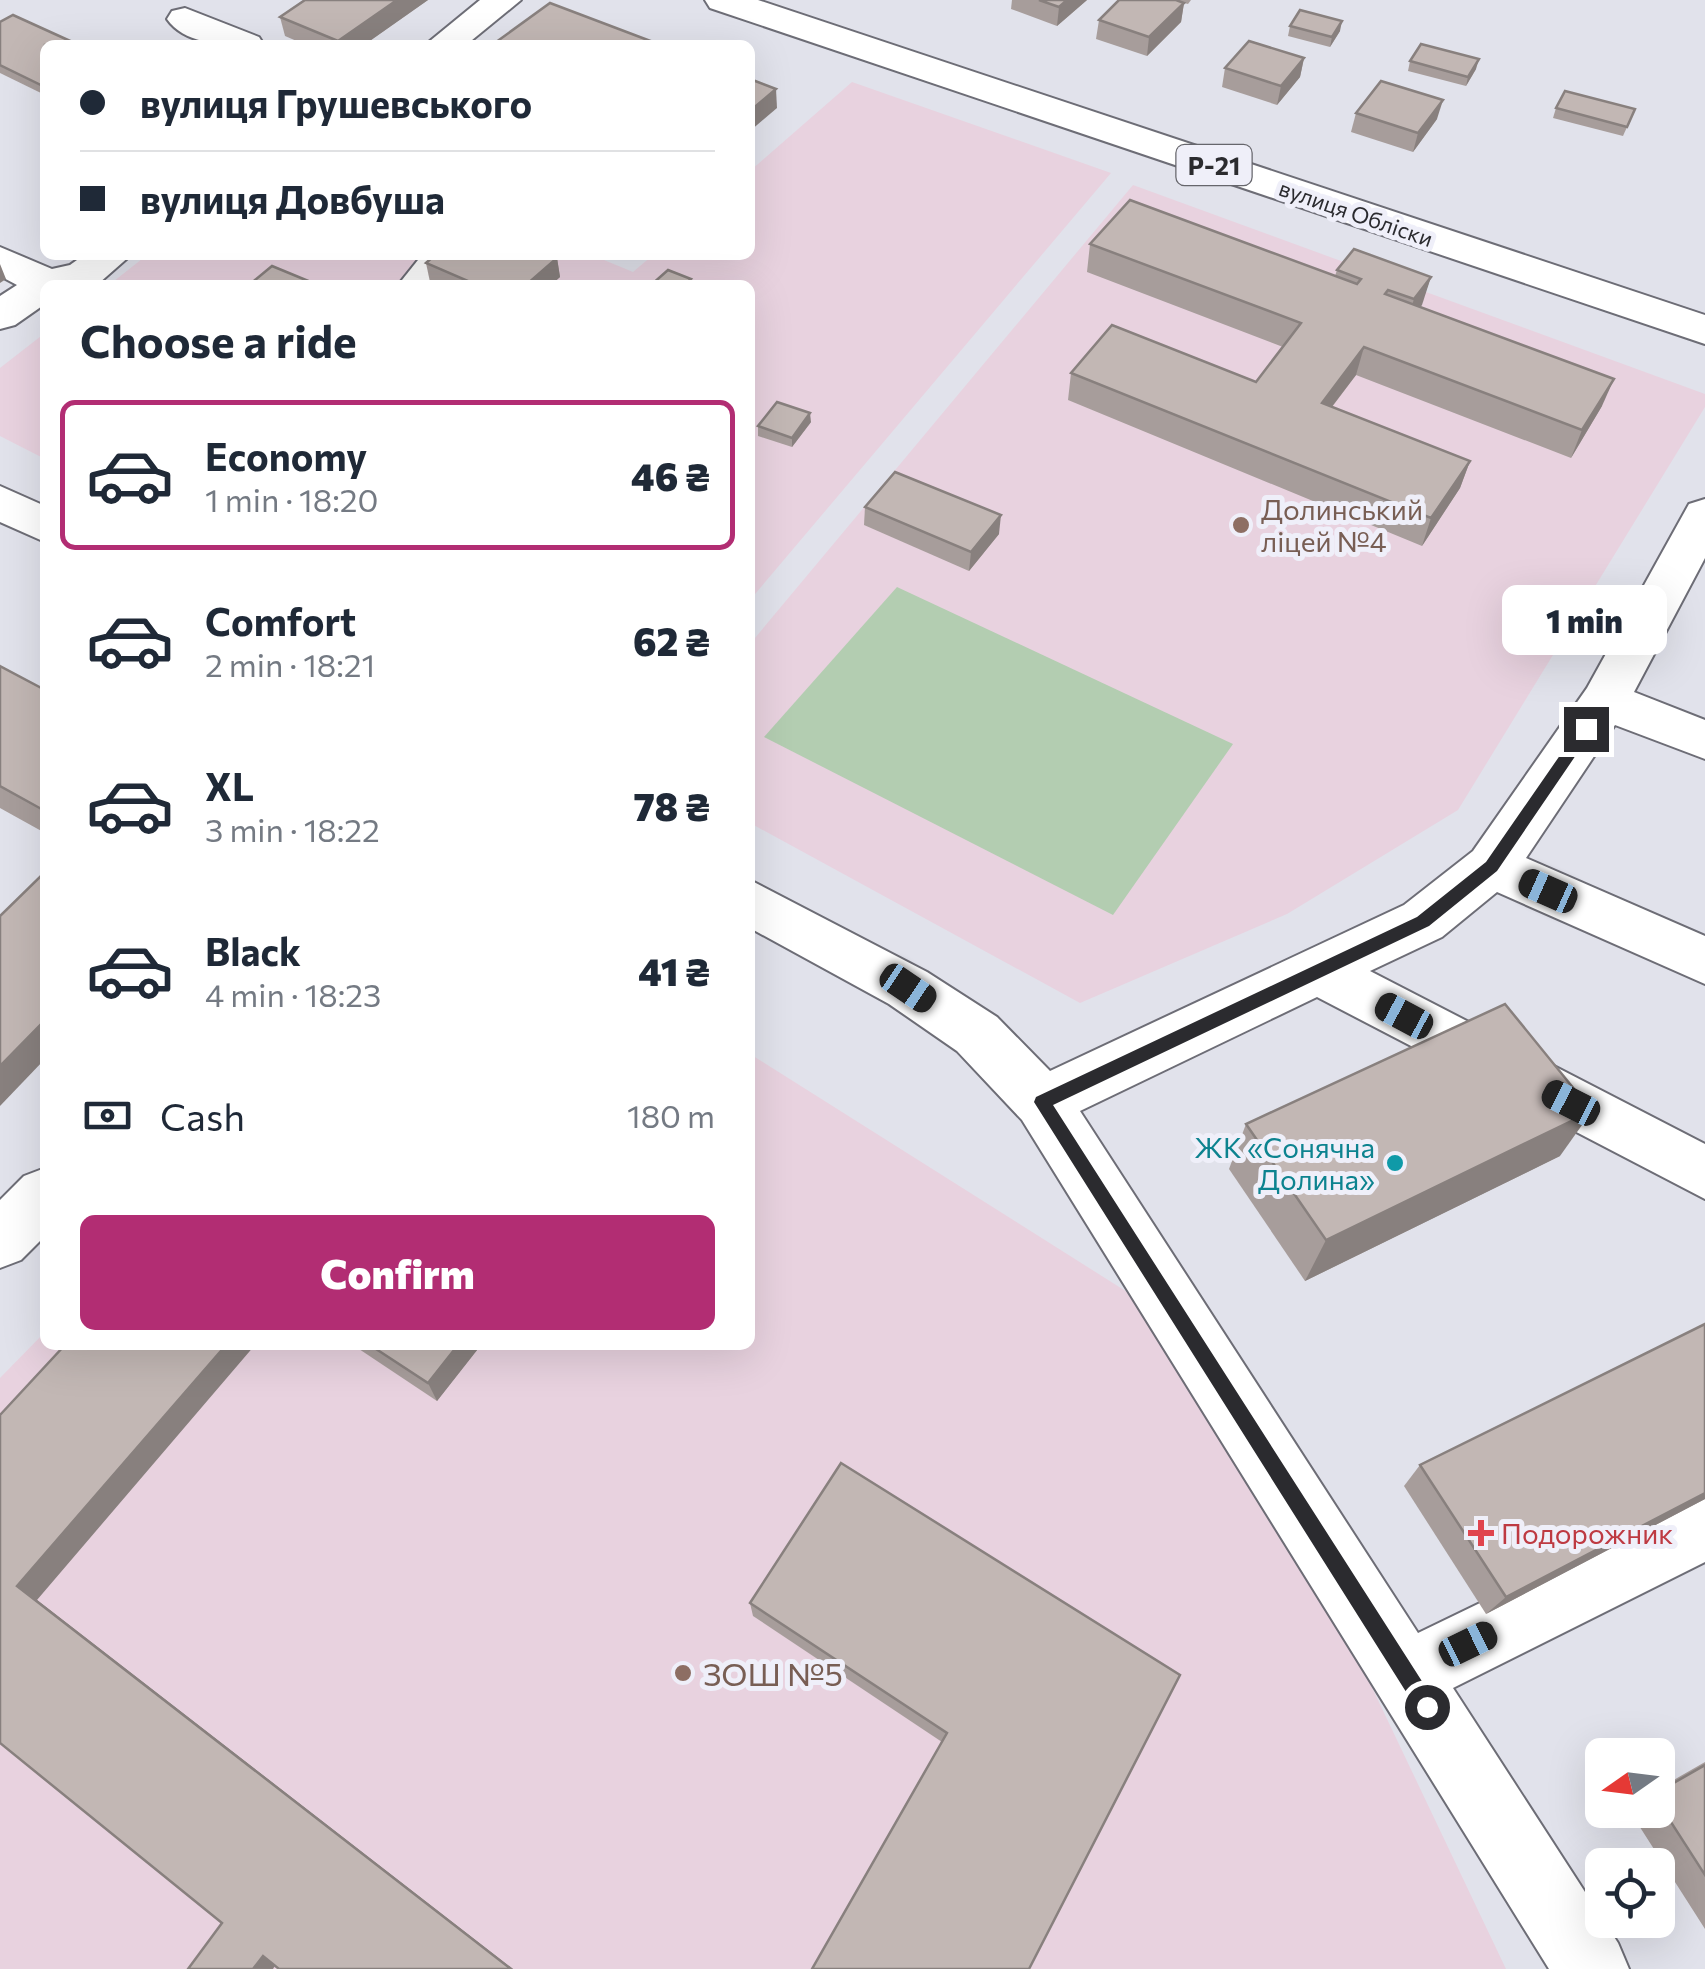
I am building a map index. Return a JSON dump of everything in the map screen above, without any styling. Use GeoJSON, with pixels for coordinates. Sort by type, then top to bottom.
{"type":"FeatureCollection","features":[{"type":"Feature","properties":{"kind":"street"},"geometry":{"type":"LineString","coordinates":[[450,40],[503,0]]}},
{"type":"Feature","properties":{"kind":"street","name":"вулиця Обліски"},"geometry":{"type":"LineString","coordinates":[[723,0],[1705,330]]}},
{"type":"Feature","properties":{"kind":"street"},"geometry":{"type":"LineString","coordinates":[[185,20],[234,40]]}},
{"type":"Feature","properties":{"kind":"street"},"geometry":{"type":"LineString","coordinates":[[0,260],[40,280]]}},
{"type":"Feature","properties":{"kind":"street"},"geometry":{"type":"LineString","coordinates":[[63,280],[84,275],[104,260]]}},
{"type":"Feature","properties":{"kind":"street"},"geometry":{"type":"LineString","coordinates":[[423,280],[440,260]]}},
{"type":"Feature","properties":{"kind":"street"},"geometry":{"type":"LineString","coordinates":[[0,316],[40,289]]}},
{"type":"Feature","properties":{"kind":"street"},"geometry":{"type":"LineString","coordinates":[[0,502],[40,523]]}},
{"type":"Feature","properties":{"kind":"street"},"geometry":{"type":"LineString","coordinates":[[1042,1102],[1423,922],[1492,866],[1605,701],[1700,534]]}},
{"type":"Feature","properties":{"kind":"street"},"geometry":{"type":"LineString","coordinates":[[1605,701],[1705,740]]}},
{"type":"Feature","properties":{"kind":"street"},"geometry":{"type":"LineString","coordinates":[[1492,866],[1705,960]]}},
{"type":"Feature","properties":{"kind":"street"},"geometry":{"type":"LineString","coordinates":[[755,905],[908,988],[976,1034],[1042,1102],[1592,1969]]}},
{"type":"Feature","properties":{"kind":"street"},"geometry":{"type":"LineString","coordinates":[[1320,972],[1705,1173]]}},
{"type":"Feature","properties":{"kind":"street"},"geometry":{"type":"LineString","coordinates":[[1406,1674],[1705,1527]]}},
{"type":"Feature","properties":{"kind":"shaded area"},"geometry":{"type":"Polygon","coordinates":[[[852,82],[1111,173],[755,594],[755,280],[115,280],[141,260],[604,260],[633,272],[647,260],[755,260],[755,167],[852,82]]]}},
{"type":"Feature","properties":{"kind":"shaded area","name":"Долинський ліцей №4"},"geometry":{"type":"Polygon","coordinates":[[[1133,185],[1705,394],[1705,407],[1458,810],[1287,914],[1080,1003],[755,826],[755,638],[1133,185]]]}},
{"type":"Feature","properties":{"kind":"shaded area"},"geometry":{"type":"Polygon","coordinates":[[[40,337],[40,456],[0,436],[0,368],[40,337]]]}},
{"type":"Feature","properties":{"kind":"shaded area","name":"ЗОШ №5"},"geometry":{"type":"Polygon","coordinates":[[[755,1057],[1208,1343],[1506,1969],[0,1969],[0,1378],[40,1337],[40,1350],[755,1350],[755,1057]]]}},
{"type":"Feature","properties":{"kind":"green space"},"geometry":{"type":"Polygon","coordinates":[[[897,587],[1233,744],[1113,915],[764,737],[897,587]]]}},
{"type":"Feature","properties":{"kind":"building"},"geometry":{"type":"Polygon","coordinates":[[[305,0],[397,0],[339,40],[280,17],[305,0]]]}},
{"type":"Feature","properties":{"kind":"building"},"geometry":{"type":"Polygon","coordinates":[[[1039,0],[1067,0],[1059,7],[1039,0]]]}},
{"type":"Feature","properties":{"kind":"building"},"geometry":{"type":"Polygon","coordinates":[[[1119,0],[1184,3],[1149,37],[1099,20],[1119,0]]]}},
{"type":"Feature","properties":{"kind":"building"},"geometry":{"type":"Polygon","coordinates":[[[550,3],[648,40],[499,40],[550,3]]]}},
{"type":"Feature","properties":{"kind":"building"},"geometry":{"type":"Polygon","coordinates":[[[1300,10],[1342,21],[1332,37],[1290,26],[1300,10]]]}},
{"type":"Feature","properties":{"kind":"building"},"geometry":{"type":"Polygon","coordinates":[[[13,15],[68,40],[40,40],[40,85],[0,65],[0,22],[13,15]]]}},
{"type":"Feature","properties":{"kind":"building"},"geometry":{"type":"Polygon","coordinates":[[[1249,41],[1304,58],[1281,86],[1225,68],[1249,41]]]}},
{"type":"Feature","properties":{"kind":"building"},"geometry":{"type":"Polygon","coordinates":[[[1421,44],[1479,59],[1468,77],[1410,61],[1421,44]]]}},
{"type":"Feature","properties":{"kind":"building"},"geometry":{"type":"Polygon","coordinates":[[[755,81],[776,89],[755,107],[755,81]]]}},
{"type":"Feature","properties":{"kind":"building"},"geometry":{"type":"Polygon","coordinates":[[[1381,81],[1443,100],[1418,133],[1356,113],[1381,81]]]}},
{"type":"Feature","properties":{"kind":"building"},"geometry":{"type":"Polygon","coordinates":[[[1565,91],[1635,109],[1627,127],[1556,108],[1565,91]]]}},
{"type":"Feature","properties":{"kind":"building"},"geometry":{"type":"Polygon","coordinates":[[[1130,200],[1357,284],[1361,279],[1337,270],[1354,249],[1431,277],[1414,299],[1388,290],[1385,294],[1614,379],[1582,430],[1364,347],[1322,403],[1470,461],[1431,518],[1071,373],[1112,325],[1256,382],[1301,323],[1090,244],[1130,200]]]}},
{"type":"Feature","properties":{"kind":"building"},"geometry":{"type":"Polygon","coordinates":[[[555,260],[532,280],[465,280],[426,263],[555,260]]]}},
{"type":"Feature","properties":{"kind":"building"},"geometry":{"type":"Polygon","coordinates":[[[272,266],[306,280],[255,280],[272,266]]]}},
{"type":"Feature","properties":{"kind":"building"},"geometry":{"type":"Polygon","coordinates":[[[668,270],[691,279],[690,280],[657,280],[668,270]]]}},
{"type":"Feature","properties":{"kind":"building"},"geometry":{"type":"Polygon","coordinates":[[[777,402],[810,413],[792,438],[758,426],[777,402]]]}},
{"type":"Feature","properties":{"kind":"building"},"geometry":{"type":"Polygon","coordinates":[[[895,472],[1001,515],[971,552],[865,507],[895,472]]]}},
{"type":"Feature","properties":{"kind":"building"},"geometry":{"type":"Polygon","coordinates":[[[0,666],[40,687],[40,808],[0,786],[0,666]]]}},
{"type":"Feature","properties":{"kind":"building"},"geometry":{"type":"Polygon","coordinates":[[[40,877],[40,1025],[0,1066],[0,916],[40,877]]]}},
{"type":"Feature","properties":{"kind":"building","name":"ЖК «Сонячна Долина»"},"geometry":{"type":"Polygon","coordinates":[[[1505,1004],[1592,1111],[1326,1240],[1246,1124],[1505,1004]]]}},
{"type":"Feature","properties":{"kind":"building"},"geometry":{"type":"Polygon","coordinates":[[[1705,1324],[1705,1493],[1506,1597],[1420,1465],[1705,1324]]]}},
{"type":"Feature","properties":{"kind":"building"},"geometry":{"type":"Polygon","coordinates":[[[60,1350],[222,1350],[17,1586],[511,1969],[279,1969],[263,1956],[253,1969],[188,1969],[222,1923],[0,1743],[0,1415],[60,1350]]]}},
{"type":"Feature","properties":{"kind":"building"},"geometry":{"type":"Polygon","coordinates":[[[378,1350],[454,1350],[428,1383],[378,1350]]]}},
{"type":"Feature","properties":{"kind":"building"},"geometry":{"type":"Polygon","coordinates":[[[841,1463],[1180,1675],[1029,1969],[812,1969],[947,1733],[750,1603],[841,1463]]]}},
{"type":"Feature","properties":{"kind":"building"},"geometry":{"type":"Polygon","coordinates":[[[1705,1765],[1705,1875],[1675,1828],[1675,1782],[1705,1765]]]}},
{"type":"Feature","properties":{"kind":"place","name":"Долинський ліцей №4"},"geometry":{"type":"Point","coordinates":[1241,525]}},
{"type":"Feature","properties":{"kind":"place","name":"ЖК «Сонячна Долина»"},"geometry":{"type":"Point","coordinates":[1395,1163]}},
{"type":"Feature","properties":{"kind":"place","name":"Подорожник"},"geometry":{"type":"Point","coordinates":[1481,1533]}},
{"type":"Feature","properties":{"kind":"place","name":"ЗОШ №5"},"geometry":{"type":"Point","coordinates":[683,1673]}},
{"type":"Feature","properties":{"kind":"route"},"geometry":{"type":"LineString","coordinates":[[1427,1707],[1042,1102],[1423,922],[1492,866],[1586,729]]}}]}
